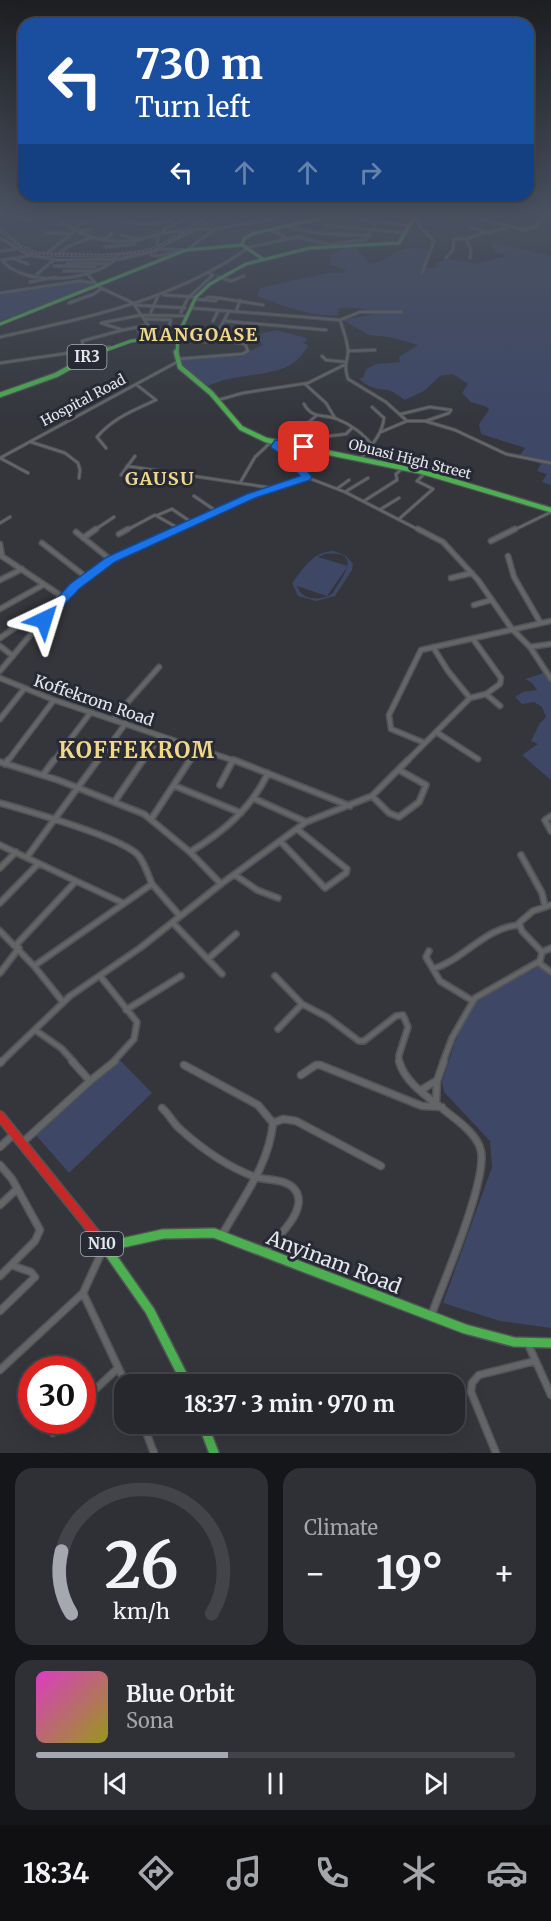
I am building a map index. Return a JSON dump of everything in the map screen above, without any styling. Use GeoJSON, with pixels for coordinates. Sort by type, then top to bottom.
{"type":"FeatureCollection","features":[{"type":"Feature","properties":{"kind":"street"},"geometry":{"type":"LineString","coordinates":[[0,292],[60,284]]}},
{"type":"Feature","properties":{"kind":"street"},"geometry":{"type":"LineString","coordinates":[[90,284],[134,304],[154,306],[340,320],[354,313],[401,312]]}},
{"type":"Feature","properties":{"kind":"street"},"geometry":{"type":"LineString","coordinates":[[0,324],[103,284]]}},
{"type":"Feature","properties":{"kind":"street"},"geometry":{"type":"LineString","coordinates":[[0,337],[134,304],[163,295],[185,284]]}},
{"type":"Feature","properties":{"kind":"street"},"geometry":{"type":"LineString","coordinates":[[206,284],[184,314],[179,335],[177,361],[240,354],[248,351],[245,344],[232,342]]}},
{"type":"Feature","properties":{"kind":"street"},"geometry":{"type":"LineString","coordinates":[[196,298],[211,284]]}},
{"type":"Feature","properties":{"kind":"street"},"geometry":{"type":"LineString","coordinates":[[69,303],[94,294],[98,286]]}},
{"type":"Feature","properties":{"kind":"street"},"geometry":{"type":"LineString","coordinates":[[163,295],[215,301],[219,298],[240,300],[263,305]]}},
{"type":"Feature","properties":{"kind":"street"},"geometry":{"type":"LineString","coordinates":[[152,312],[158,296]]}},
{"type":"Feature","properties":{"kind":"street"},"geometry":{"type":"LineString","coordinates":[[236,312],[240,300]]}},
{"type":"Feature","properties":{"kind":"street"},"geometry":{"type":"LineString","coordinates":[[134,304],[156,337]]}},
{"type":"Feature","properties":{"kind":"street"},"geometry":{"type":"LineString","coordinates":[[106,306],[111,310]]}},
{"type":"Feature","properties":{"kind":"street"},"geometry":{"type":"LineString","coordinates":[[213,321],[218,311]]}},
{"type":"Feature","properties":{"kind":"street"},"geometry":{"type":"LineString","coordinates":[[219,330],[229,311]]}},
{"type":"Feature","properties":{"kind":"street"},"geometry":{"type":"LineString","coordinates":[[123,330],[100,323],[141,315],[184,314]]}},
{"type":"Feature","properties":{"kind":"street"},"geometry":{"type":"LineString","coordinates":[[280,325],[285,315]]}},
{"type":"Feature","properties":{"kind":"street"},"geometry":{"type":"LineString","coordinates":[[144,319],[171,320],[169,336]]}},
{"type":"Feature","properties":{"kind":"street"},"geometry":{"type":"LineString","coordinates":[[340,320],[348,351],[345,363],[348,379],[381,399],[407,421]]}},
{"type":"Feature","properties":{"kind":"street"},"geometry":{"type":"LineString","coordinates":[[225,321],[326,330]]}},
{"type":"Feature","properties":{"kind":"street"},"geometry":{"type":"LineString","coordinates":[[84,349],[82,341],[148,325]]}},
{"type":"Feature","properties":{"kind":"street"},"geometry":{"type":"LineString","coordinates":[[138,330],[143,339]]}},
{"type":"Feature","properties":{"kind":"street"},"geometry":{"type":"LineString","coordinates":[[179,335],[219,330],[242,332]]}},
{"type":"Feature","properties":{"kind":"street"},"geometry":{"type":"LineString","coordinates":[[204,332],[200,341],[207,342]]}},
{"type":"Feature","properties":{"kind":"street"},"geometry":{"type":"LineString","coordinates":[[191,333],[212,334]]}},
{"type":"Feature","properties":{"kind":"street","name":"IR3"},"geometry":{"type":"LineString","coordinates":[[0,395],[56,375],[92,354],[110,347],[143,339],[179,335]]}},
{"type":"Feature","properties":{"kind":"street"},"geometry":{"type":"LineString","coordinates":[[0,363],[110,347]]}},
{"type":"Feature","properties":{"kind":"street"},"geometry":{"type":"LineString","coordinates":[[348,351],[375,350]]}},
{"type":"Feature","properties":{"kind":"street"},"geometry":{"type":"LineString","coordinates":[[322,356],[326,360],[345,363]]}},
{"type":"Feature","properties":{"kind":"street","name":"Hospital Road"},"geometry":{"type":"LineString","coordinates":[[0,458],[137,385],[177,361]]}},
{"type":"Feature","properties":{"kind":"street","name":"Obuasi High Street"},"geometry":{"type":"LineString","coordinates":[[177,361],[218,400],[241,428],[273,443],[361,458],[425,473],[551,511]]}},
{"type":"Feature","properties":{"kind":"street"},"geometry":{"type":"LineString","coordinates":[[218,400],[304,384],[345,363]]}},
{"type":"Feature","properties":{"kind":"street"},"geometry":{"type":"LineString","coordinates":[[304,384],[326,403],[336,419]]}},
{"type":"Feature","properties":{"kind":"street"},"geometry":{"type":"LineString","coordinates":[[106,448],[97,437],[108,424],[128,411],[156,399],[137,385]]}},
{"type":"Feature","properties":{"kind":"street"},"geometry":{"type":"LineString","coordinates":[[304,404],[309,413],[336,419],[369,440],[372,445]]}},
{"type":"Feature","properties":{"kind":"street"},"geometry":{"type":"LineString","coordinates":[[361,458],[381,432],[384,418],[372,407]]}},
{"type":"Feature","properties":{"kind":"street"},"geometry":{"type":"LineString","coordinates":[[381,432],[407,421],[425,421],[449,414],[451,410],[430,407],[400,414]]}},
{"type":"Feature","properties":{"kind":"street"},"geometry":{"type":"LineString","coordinates":[[304,447],[306,439],[301,431],[302,427],[316,416]]}},
{"type":"Feature","properties":{"kind":"street"},"geometry":{"type":"LineString","coordinates":[[425,421],[455,430],[506,454],[551,463]]}},
{"type":"Feature","properties":{"kind":"street"},"geometry":{"type":"LineString","coordinates":[[306,439],[346,434],[351,428]]}},
{"type":"Feature","properties":{"kind":"street"},"geometry":{"type":"LineString","coordinates":[[31,442],[58,450],[79,462],[81,470],[79,478]]}},
{"type":"Feature","properties":{"kind":"street"},"geometry":{"type":"LineString","coordinates":[[240,483],[255,457],[273,443],[289,456],[306,477],[337,488],[443,542],[472,573],[512,629],[530,647],[551,679]]}},
{"type":"Feature","properties":{"kind":"street"},"geometry":{"type":"LineString","coordinates":[[121,475],[135,456]]}},
{"type":"Feature","properties":{"kind":"street"},"geometry":{"type":"LineString","coordinates":[[0,458],[28,472]]}},
{"type":"Feature","properties":{"kind":"street"},"geometry":{"type":"LineString","coordinates":[[127,466],[273,488]]}},
{"type":"Feature","properties":{"kind":"street"},"geometry":{"type":"LineString","coordinates":[[364,501],[397,480],[396,474],[404,468]]}},
{"type":"Feature","properties":{"kind":"street"},"geometry":{"type":"LineString","coordinates":[[399,519],[434,489],[417,481],[425,473]]}},
{"type":"Feature","properties":{"kind":"street"},"geometry":{"type":"LineString","coordinates":[[0,671],[63,597],[111,560],[217,511],[306,477]]}},
{"type":"Feature","properties":{"kind":"street"},"geometry":{"type":"LineString","coordinates":[[345,492],[368,478]]}},
{"type":"Feature","properties":{"kind":"street"},"geometry":{"type":"LineString","coordinates":[[337,488],[349,480]]}},
{"type":"Feature","properties":{"kind":"street"},"geometry":{"type":"LineString","coordinates":[[194,496],[217,511]]}},
{"type":"Feature","properties":{"kind":"street"},"geometry":{"type":"LineString","coordinates":[[381,509],[399,498]]}},
{"type":"Feature","properties":{"kind":"street"},"geometry":{"type":"LineString","coordinates":[[119,534],[153,515],[172,509],[192,522]]}},
{"type":"Feature","properties":{"kind":"street"},"geometry":{"type":"LineString","coordinates":[[491,541],[551,511]]}},
{"type":"Feature","properties":{"kind":"street"},"geometry":{"type":"LineString","coordinates":[[158,515],[178,528]]}},
{"type":"Feature","properties":{"kind":"street"},"geometry":{"type":"LineString","coordinates":[[83,538],[114,517]]}},
{"type":"Feature","properties":{"kind":"street"},"geometry":{"type":"LineString","coordinates":[[0,523],[10,518]]}},
{"type":"Feature","properties":{"kind":"street"},"geometry":{"type":"LineString","coordinates":[[76,532],[111,560]]}},
{"type":"Feature","properties":{"kind":"street"},"geometry":{"type":"LineString","coordinates":[[42,543],[86,577]]}},
{"type":"Feature","properties":{"kind":"street"},"geometry":{"type":"LineString","coordinates":[[0,544],[1,556],[63,597]]}},
{"type":"Feature","properties":{"kind":"street"},"geometry":{"type":"LineString","coordinates":[[508,555],[514,577],[540,622]]}},
{"type":"Feature","properties":{"kind":"street"},"geometry":{"type":"LineString","coordinates":[[0,580],[22,569]]}},
{"type":"Feature","properties":{"kind":"street"},"geometry":{"type":"LineString","coordinates":[[451,578],[472,573]]}},
{"type":"Feature","properties":{"kind":"street"},"geometry":{"type":"LineString","coordinates":[[0,609],[43,585]]}},
{"type":"Feature","properties":{"kind":"street"},"geometry":{"type":"LineString","coordinates":[[474,605],[491,600]]}},
{"type":"Feature","properties":{"kind":"street"},"geometry":{"type":"LineString","coordinates":[[0,638],[16,627],[44,620]]}},
{"type":"Feature","properties":{"kind":"street"},"geometry":{"type":"LineString","coordinates":[[425,743],[391,729],[388,720],[417,654],[421,650],[551,621]]}},
{"type":"Feature","properties":{"kind":"street"},"geometry":{"type":"LineString","coordinates":[[0,1063],[63,1002],[173,923],[220,884],[306,822],[372,796],[470,698],[486,694],[501,681],[473,639]]}},
{"type":"Feature","properties":{"kind":"street"},"geometry":{"type":"LineString","coordinates":[[530,647],[551,644]]}},
{"type":"Feature","properties":{"kind":"street"},"geometry":{"type":"LineString","coordinates":[[0,646],[13,656]]}},
{"type":"Feature","properties":{"kind":"street"},"geometry":{"type":"LineString","coordinates":[[433,647],[448,671],[470,698]]}},
{"type":"Feature","properties":{"kind":"street"},"geometry":{"type":"LineString","coordinates":[[113,718],[159,667]]}},
{"type":"Feature","properties":{"kind":"street","name":"Koffekrom Road"},"geometry":{"type":"LineString","coordinates":[[0,678],[24,689],[233,760],[350,806]]}},
{"type":"Feature","properties":{"kind":"street"},"geometry":{"type":"LineString","coordinates":[[0,719],[24,689]]}},
{"type":"Feature","properties":{"kind":"street"},"geometry":{"type":"LineString","coordinates":[[486,694],[500,706]]}},
{"type":"Feature","properties":{"kind":"street"},"geometry":{"type":"LineString","coordinates":[[54,699],[2,763],[78,787],[152,818],[190,852],[220,884]]}},
{"type":"Feature","properties":{"kind":"street"},"geometry":{"type":"LineString","coordinates":[[43,775],[92,712]]}},
{"type":"Feature","properties":{"kind":"street"},"geometry":{"type":"LineString","coordinates":[[27,857],[126,723]]}},
{"type":"Feature","properties":{"kind":"street"},"geometry":{"type":"LineString","coordinates":[[436,732],[478,759]]}},
{"type":"Feature","properties":{"kind":"street"},"geometry":{"type":"LineString","coordinates":[[115,801],[160,736]]}},
{"type":"Feature","properties":{"kind":"street"},"geometry":{"type":"LineString","coordinates":[[152,818],[197,749]]}},
{"type":"Feature","properties":{"kind":"street"},"geometry":{"type":"LineString","coordinates":[[220,785],[233,760]]}},
{"type":"Feature","properties":{"kind":"street"},"geometry":{"type":"LineString","coordinates":[[372,796],[389,813],[399,818],[419,802],[426,785],[399,770]]}},
{"type":"Feature","properties":{"kind":"street"},"geometry":{"type":"LineString","coordinates":[[190,852],[218,834],[255,800],[268,773]]}},
{"type":"Feature","properties":{"kind":"street"},"geometry":{"type":"LineString","coordinates":[[175,786],[241,813]]}},
{"type":"Feature","properties":{"kind":"street"},"geometry":{"type":"LineString","coordinates":[[255,800],[306,822]]}},
{"type":"Feature","properties":{"kind":"street"},"geometry":{"type":"LineString","coordinates":[[0,803],[53,820],[134,851],[152,884],[180,916]]}},
{"type":"Feature","properties":{"kind":"street"},"geometry":{"type":"LineString","coordinates":[[551,816],[545,820],[551,831]]}},
{"type":"Feature","properties":{"kind":"street"},"geometry":{"type":"LineString","coordinates":[[280,841],[325,888],[346,873],[347,869],[297,829]]}},
{"type":"Feature","properties":{"kind":"street"},"geometry":{"type":"LineString","coordinates":[[0,845],[123,903]]}},
{"type":"Feature","properties":{"kind":"street"},"geometry":{"type":"LineString","coordinates":[[0,868],[16,852]]}},
{"type":"Feature","properties":{"kind":"street"},"geometry":{"type":"LineString","coordinates":[[433,969],[450,963],[468,951],[493,929],[519,925],[526,915],[548,905],[521,855]]}},
{"type":"Feature","properties":{"kind":"street"},"geometry":{"type":"LineString","coordinates":[[0,903],[38,864]]}},
{"type":"Feature","properties":{"kind":"street"},"geometry":{"type":"LineString","coordinates":[[235,874],[257,890],[278,898]]}},
{"type":"Feature","properties":{"kind":"street"},"geometry":{"type":"LineString","coordinates":[[0,973],[17,947],[76,881]]}},
{"type":"Feature","properties":{"kind":"street"},"geometry":{"type":"LineString","coordinates":[[34,966],[152,884]]}},
{"type":"Feature","properties":{"kind":"street"},"geometry":{"type":"LineString","coordinates":[[173,923],[222,974]]}},
{"type":"Feature","properties":{"kind":"street"},"geometry":{"type":"LineString","coordinates":[[519,925],[542,951]]}},
{"type":"Feature","properties":{"kind":"street"},"geometry":{"type":"LineString","coordinates":[[0,931],[34,966],[63,1002]]}},
{"type":"Feature","properties":{"kind":"street"},"geometry":{"type":"LineString","coordinates":[[208,959],[236,934]]}},
{"type":"Feature","properties":{"kind":"street"},"geometry":{"type":"LineString","coordinates":[[542,951],[551,948]]}},
{"type":"Feature","properties":{"kind":"street"},"geometry":{"type":"LineString","coordinates":[[429,951],[426,957],[442,983],[473,1001]]}},
{"type":"Feature","properties":{"kind":"street"},"geometry":{"type":"LineString","coordinates":[[436,1102],[437,1081],[452,1038],[473,1001],[479,995],[539,963],[542,951]]}},
{"type":"Feature","properties":{"kind":"street"},"geometry":{"type":"LineString","coordinates":[[539,963],[551,972]]}},
{"type":"Feature","properties":{"kind":"street"},"geometry":{"type":"LineString","coordinates":[[22,1143],[124,1050],[137,1034],[137,1022],[100,976]]}},
{"type":"Feature","properties":{"kind":"street"},"geometry":{"type":"LineString","coordinates":[[126,1010],[181,976]]}},
{"type":"Feature","properties":{"kind":"street"},"geometry":{"type":"LineString","coordinates":[[275,976],[302,1004],[327,1017],[359,1041],[364,1041],[396,1016],[405,1016],[407,1032],[398,1052],[403,1071],[421,1090],[443,1107],[476,1142],[481,1151],[473,1197],[431,1317]]}},
{"type":"Feature","properties":{"kind":"street"},"geometry":{"type":"LineString","coordinates":[[278,1029],[302,1004]]}},
{"type":"Feature","properties":{"kind":"street"},"geometry":{"type":"LineString","coordinates":[[35,1029],[62,1048],[90,1081]]}},
{"type":"Feature","properties":{"kind":"street"},"geometry":{"type":"LineString","coordinates":[[184,1065],[258,1105],[273,1124],[269,1147],[222,1235]]}},
{"type":"Feature","properties":{"kind":"street"},"geometry":{"type":"LineString","coordinates":[[301,1075],[315,1065],[320,1065],[422,1106],[443,1107]]}},
{"type":"Feature","properties":{"kind":"street"},"geometry":{"type":"LineString","coordinates":[[421,1090],[437,1081]]}},
{"type":"Feature","properties":{"kind":"street"},"geometry":{"type":"LineString","coordinates":[[162,1108],[187,1135],[254,1177],[288,1185],[295,1190],[298,1197],[294,1215],[264,1253]]}},
{"type":"Feature","properties":{"kind":"street","name":"N10"},"geometry":{"type":"LineString","coordinates":[[0,1116],[123,1269],[156,1321],[183,1374]]}},
{"type":"Feature","properties":{"kind":"street"},"geometry":{"type":"LineString","coordinates":[[273,1124],[283,1119],[296,1121],[381,1166]]}},
{"type":"Feature","properties":{"kind":"street"},"geometry":{"type":"LineString","coordinates":[[0,1148],[14,1134]]}},
{"type":"Feature","properties":{"kind":"street"},"geometry":{"type":"LineString","coordinates":[[0,1165],[17,1189],[40,1230],[34,1241],[0,1276]]}},
{"type":"Feature","properties":{"kind":"street"},"geometry":{"type":"LineString","coordinates":[[0,1205],[17,1189]]}},
{"type":"Feature","properties":{"kind":"street","name":"Anyinam Road"},"geometry":{"type":"LineString","coordinates":[[104,1247],[163,1234],[206,1232],[222,1235],[431,1317],[498,1339],[527,1344],[551,1343]]}},
{"type":"Feature","properties":{"kind":"street"},"geometry":{"type":"LineString","coordinates":[[0,1370],[83,1293],[104,1247]]}},
{"type":"Feature","properties":{"kind":"street"},"geometry":{"type":"LineString","coordinates":[[0,1311],[34,1279],[31,1272],[11,1265]]}},
{"type":"Feature","properties":{"kind":"street"},"geometry":{"type":"LineString","coordinates":[[83,1293],[121,1374]]}},
{"type":"Feature","properties":{"kind":"street"},"geometry":{"type":"LineString","coordinates":[[527,1344],[551,1395]]}},
{"type":"Feature","properties":{"kind":"street"},"geometry":{"type":"LineString","coordinates":[[496,1453],[471,1392],[472,1383],[479,1375],[535,1361]]}},
{"type":"Feature","properties":{"kind":"street"},"geometry":{"type":"LineString","coordinates":[[96,1389],[118,1368]]}},
{"type":"Feature","properties":{"kind":"street"},"geometry":{"type":"LineString","coordinates":[[147,1434],[154,1453]]}},
{"type":"Feature","properties":{"kind":"street"},"geometry":{"type":"LineString","coordinates":[[207,1434],[214,1453]]}},
{"type":"Feature","properties":{"kind":"shaded area"},"geometry":{"type":"Polygon","coordinates":[[[69,284],[93,284],[96,286],[0,321],[0,294],[69,284]]]}},
{"type":"Feature","properties":{"kind":"shaded area"},"geometry":{"type":"Polygon","coordinates":[[[279,284],[551,284],[551,485],[542,482],[547,474],[537,471],[541,464],[519,457],[525,448],[481,434],[479,424],[489,410],[487,407],[471,402],[462,393],[468,384],[453,374],[440,376],[424,391],[405,400],[387,390],[365,384],[359,378],[363,378],[366,369],[376,364],[400,362],[399,357],[418,345],[390,337],[369,335],[343,320],[378,313],[364,309],[339,308],[338,315],[317,315],[257,296],[260,288],[279,284]]]}},
{"type":"Feature","properties":{"kind":"shaded area"},"geometry":{"type":"Polygon","coordinates":[[[276,330],[306,338],[307,341],[303,342],[308,346],[293,363],[273,372],[206,386],[180,364],[180,359],[242,355],[263,345],[257,337],[262,333],[276,330]]]}},
{"type":"Feature","properties":{"kind":"shaded area"},"geometry":{"type":"Polygon","coordinates":[[[334,551],[346,556],[353,564],[352,570],[335,596],[316,601],[298,596],[292,583],[305,566],[320,554],[334,551]],[[325,554],[318,557],[347,566],[344,556],[325,554]],[[347,568],[327,596],[332,594],[347,568]],[[297,586],[299,591],[307,597],[327,596],[297,586]]]}},
{"type":"Feature","properties":{"kind":"shaded area"},"geometry":{"type":"Polygon","coordinates":[[[547,672],[551,684],[551,780],[522,755],[538,744],[531,741],[540,723],[546,717],[542,707],[534,702],[522,704],[515,697],[523,692],[537,690],[525,679],[547,672]]]}},
{"type":"Feature","properties":{"kind":"shaded area"},"geometry":{"type":"Polygon","coordinates":[[[540,966],[551,975],[551,1328],[500,1321],[443,1303],[492,1167],[490,1141],[444,1092],[442,1082],[455,1042],[477,998],[540,966]]]}},
{"type":"Feature","properties":{"kind":"shaded area"},"geometry":{"type":"Polygon","coordinates":[[[117,1057],[152,1093],[69,1173],[35,1134],[117,1057]]]}},
{"type":"Feature","properties":{"kind":"traffic: fast"},"geometry":{"type":"LineString","coordinates":[[0,324],[101,284]]}},
{"type":"Feature","properties":{"kind":"traffic: fast"},"geometry":{"type":"LineString","coordinates":[[0,395],[56,375],[102,350],[131,341],[178,335],[196,297],[210,284]]}},
{"type":"Feature","properties":{"kind":"traffic: fast"},"geometry":{"type":"LineString","coordinates":[[178,335],[176,351],[180,367],[211,393],[241,428],[266,440],[423,472],[551,510]]}},
{"type":"Feature","properties":{"kind":"traffic: fast"},"geometry":{"type":"LineString","coordinates":[[104,1247],[163,1234],[214,1233],[465,1329],[514,1342],[551,1343]]}},
{"type":"Feature","properties":{"kind":"traffic: fast"},"geometry":{"type":"LineString","coordinates":[[101,1241],[150,1311],[182,1374]]}},
{"type":"Feature","properties":{"kind":"traffic: fast"},"geometry":{"type":"LineString","coordinates":[[207,1434],[214,1453]]}},
{"type":"Feature","properties":{"kind":"traffic: jam"},"geometry":{"type":"LineString","coordinates":[[0,1116],[101,1241]]}},
{"type":"Feature","properties":{"kind":"district","name":"MANGOASE"},"geometry":{"type":"Point","coordinates":[199,335]}},
{"type":"Feature","properties":{"kind":"district","name":"GAUSU"},"geometry":{"type":"Point","coordinates":[160,479]}},
{"type":"Feature","properties":{"kind":"district","name":"KOFFEKROM"},"geometry":{"type":"Point","coordinates":[137,750]}},
{"type":"Feature","properties":{"kind":"route"},"geometry":{"type":"LineString","coordinates":[[44,620],[75,586],[111,560],[251,496],[306,477],[289,456],[276,446],[279,442],[304,447]]}}]}
